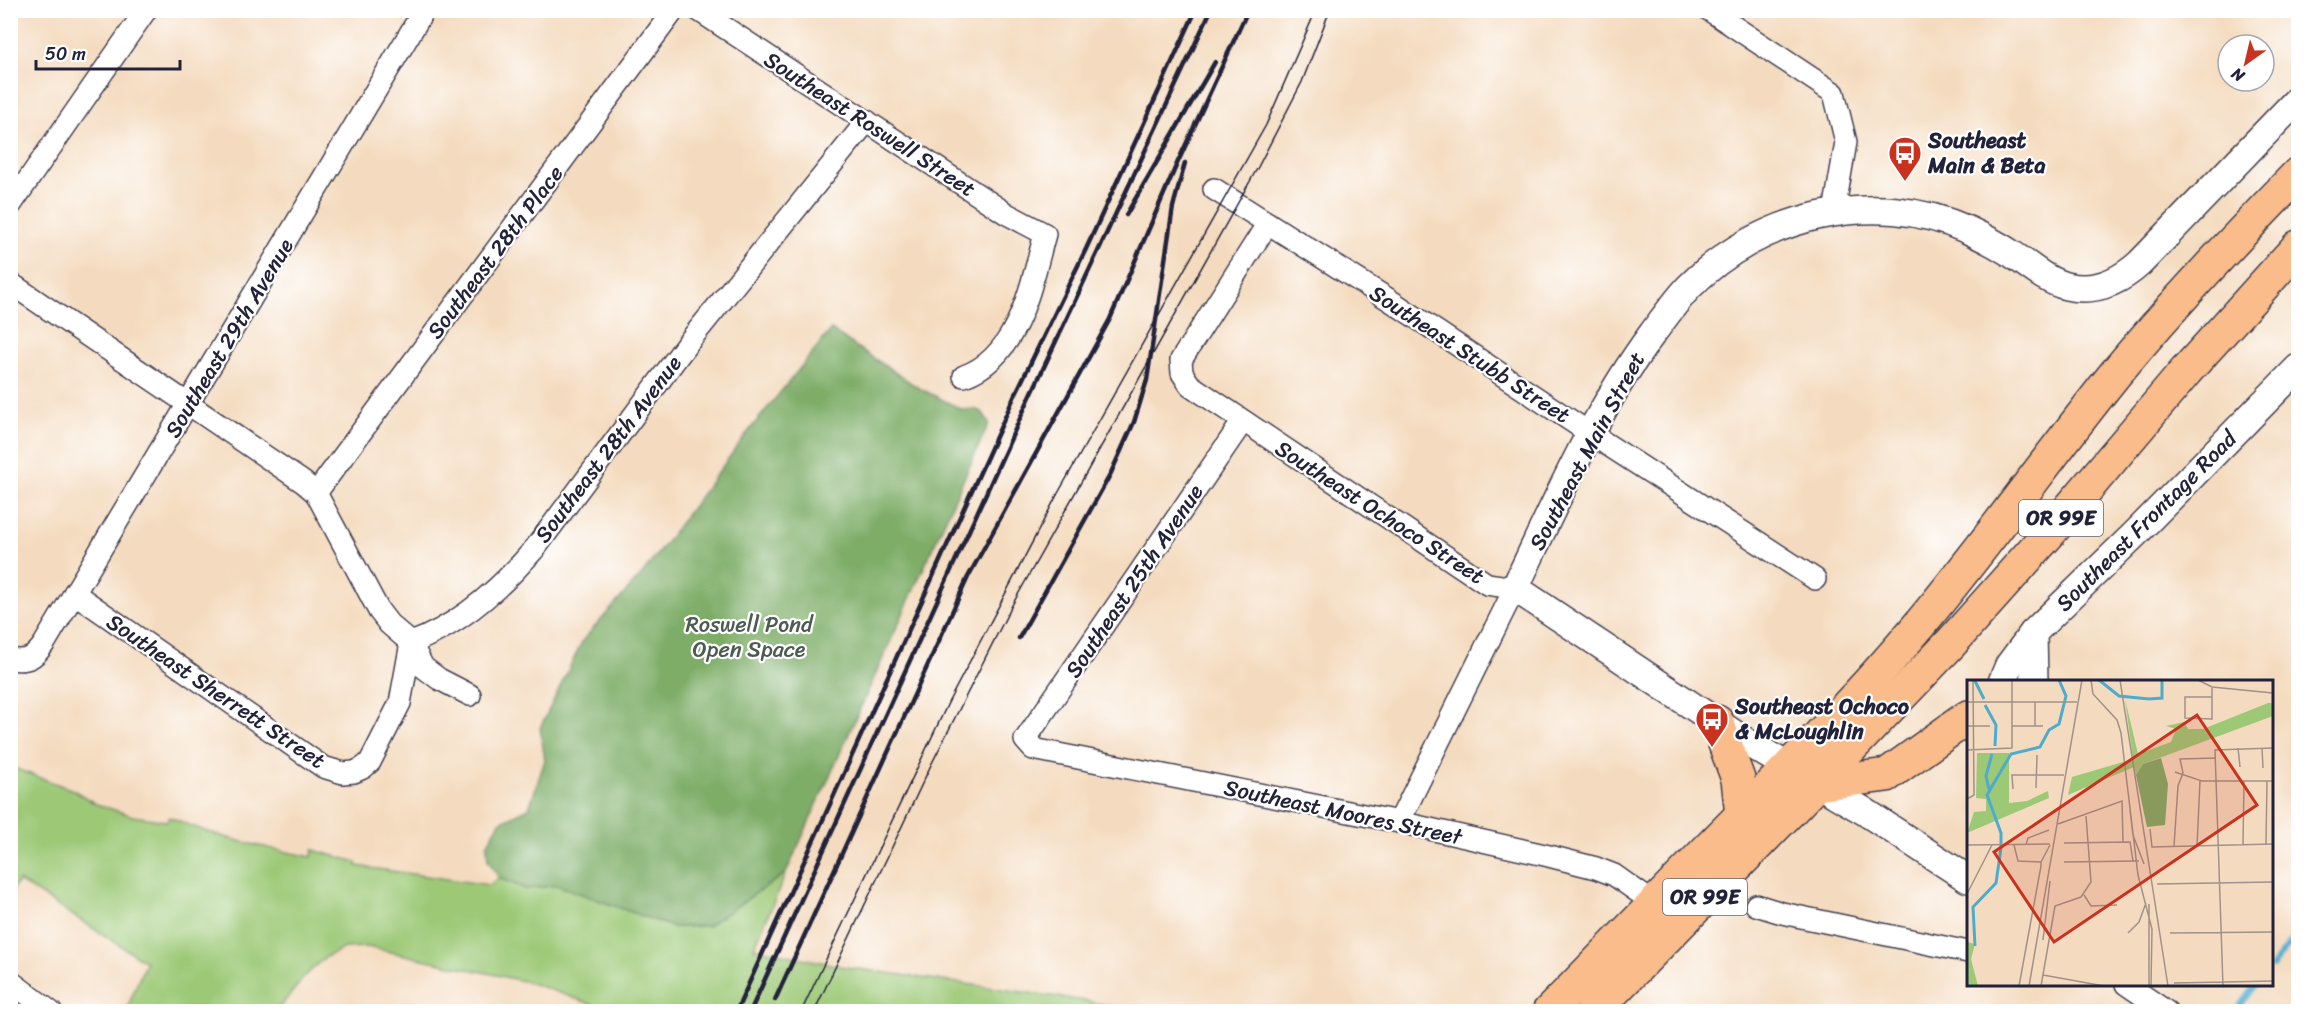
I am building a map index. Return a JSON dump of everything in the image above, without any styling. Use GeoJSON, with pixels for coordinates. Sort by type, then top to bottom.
{"type":"FeatureCollection","features":[{"type":"Feature","properties":{"kind":"highway","name":"OR 99E"},"geometry":{"type":"LineString","coordinates":[[1549,1011],[1789,767],[1919,625],[2114,375],[2217,258],[2298,174]]}},
{"type":"Feature","properties":{"kind":"highway","name":"OR 99E"},"geometry":{"type":"LineString","coordinates":[[1593,1011],[1817,784],[1951,643],[2050,532],[2186,371],[2298,247]]}},
{"type":"Feature","properties":{"kind":"highway"},"geometry":{"type":"LineString","coordinates":[[1817,784],[1887,775],[1967,718]]}},
{"type":"Feature","properties":{"kind":"highway"},"geometry":{"type":"LineString","coordinates":[[1717,722],[1738,779],[1742,815]]}},
{"type":"Feature","properties":{"kind":"street"},"geometry":{"type":"LineString","coordinates":[[10,206],[147,10]]}},
{"type":"Feature","properties":{"kind":"street","name":"Southeast 29th Avenue"},"geometry":{"type":"LineString","coordinates":[[19,660],[39,652],[424,10]]}},
{"type":"Feature","properties":{"kind":"street","name":"Southeast 28th Place"},"geometry":{"type":"LineString","coordinates":[[316,494],[674,10]]}},
{"type":"Feature","properties":{"kind":"street","name":"Southeast Roswell Street"},"geometry":{"type":"LineString","coordinates":[[698,10],[1007,214],[1045,234],[1031,286],[1015,328],[995,357],[977,372],[964,376]]}},
{"type":"Feature","properties":{"kind":"street"},"geometry":{"type":"LineString","coordinates":[[1709,10],[1834,93],[1846,142],[1834,212]]}},
{"type":"Feature","properties":{"kind":"street","name":"Southeast Main Street"},"geometry":{"type":"LineString","coordinates":[[1399,822],[1591,434],[1643,346],[1675,302],[1705,272],[1739,248],[1768,232],[1798,221],[1834,212],[1877,209],[1905,212],[1966,229],[1996,244],[2061,285],[2093,288],[2118,279],[2140,263],[2298,99]]}},
{"type":"Feature","properties":{"kind":"street","name":"Southeast 28th Avenue"},"geometry":{"type":"LineString","coordinates":[[411,643],[431,636],[449,625],[488,596],[516,571],[687,344],[867,121]]}},
{"type":"Feature","properties":{"kind":"street","name":"Southeast Stubb Street"},"geometry":{"type":"LineString","coordinates":[[1214,189],[1388,299],[1815,579]]}},
{"type":"Feature","properties":{"kind":"street","name":"Southeast Ochoco Street"},"geometry":{"type":"LineString","coordinates":[[1268,223],[1181,360],[1182,374],[1190,385],[1487,584],[1515,588],[1717,722],[1864,811],[1967,878]]}},
{"type":"Feature","properties":{"kind":"street"},"geometry":{"type":"LineString","coordinates":[[10,284],[303,482],[316,494],[388,624],[411,643],[423,667],[439,679],[470,695]]}},
{"type":"Feature","properties":{"kind":"street","name":"Southeast Frontage Road"},"geometry":{"type":"LineString","coordinates":[[2002,680],[2013,659],[2033,633],[2135,534],[2298,368]]}},
{"type":"Feature","properties":{"kind":"street","name":"Southeast 25th Avenue"},"geometry":{"type":"LineString","coordinates":[[1025,740],[1243,422]]}},
{"type":"Feature","properties":{"kind":"street","name":"Southeast Sherrett Street"},"geometry":{"type":"LineString","coordinates":[[74,593],[323,766],[344,773],[363,768],[376,754],[400,703],[411,643]]}},
{"type":"Feature","properties":{"kind":"street"},"geometry":{"type":"LineString","coordinates":[[2033,633],[2034,680]]}},
{"type":"Feature","properties":{"kind":"street","name":"Southeast Moores Street"},"geometry":{"type":"LineString","coordinates":[[1025,740],[1033,749],[1399,822],[1596,868],[1623,880],[1655,904]]}},
{"type":"Feature","properties":{"kind":"street"},"geometry":{"type":"LineString","coordinates":[[1756,905],[1782,914],[1967,951]]}},
{"type":"Feature","properties":{"kind":"street"},"geometry":{"type":"LineString","coordinates":[[10,981],[51,1011]]}},
{"type":"Feature","properties":{"kind":"street"},"geometry":{"type":"LineString","coordinates":[[2129,986],[2166,1011]]}},
{"type":"Feature","properties":{"kind":"green space","name":"Roswell Pond Open Space"},"geometry":{"type":"Polygon","coordinates":[[[831,330],[917,387],[963,410],[973,409],[982,412],[989,423],[786,873],[707,926],[673,927],[557,885],[526,889],[499,878],[488,860],[487,845],[500,822],[529,808],[545,760],[540,728],[583,640],[644,572],[748,432],[831,330]]]}},
{"type":"Feature","properties":{"kind":"green space"},"geometry":{"type":"Polygon","coordinates":[[[11,767],[73,790],[96,804],[133,816],[166,821],[170,817],[204,831],[240,841],[312,857],[313,850],[357,862],[357,866],[489,885],[499,878],[526,889],[557,885],[673,927],[707,926],[786,873],[754,948],[845,967],[1086,1001],[1134,1011],[611,1011],[528,982],[368,947],[344,948],[324,958],[305,976],[281,1006],[273,1010],[126,1011],[146,962],[19,881],[11,891],[11,767]]]}},
{"type":"Feature","properties":{"kind":"waterway"},"geometry":{"type":"LineString","coordinates":[[2273,965],[2298,933]]}},
{"type":"Feature","properties":{"kind":"waterway"},"geometry":{"type":"LineString","coordinates":[[2235,1012],[2254,986]]}},
{"type":"Feature","properties":{"kind":"tram line"},"geometry":{"type":"LineString","coordinates":[[801,1012],[949,701],[1057,495],[1266,125],[1316,10]]}},
{"type":"Feature","properties":{"kind":"tram line"},"geometry":{"type":"LineString","coordinates":[[814,1012],[930,767],[1011,607],[1258,167],[1302,82],[1330,10]]}},
{"type":"Feature","properties":{"kind":"railway"},"geometry":{"type":"LineString","coordinates":[[736,1012],[1015,395],[1086,249],[1196,10]]}},
{"type":"Feature","properties":{"kind":"railway"},"geometry":{"type":"LineString","coordinates":[[750,1012],[1028,401],[1211,10]]}},
{"type":"Feature","properties":{"kind":"railway"},"geometry":{"type":"LineString","coordinates":[[775,1000],[968,577],[1110,319],[1176,166],[1248,10]]}},
{"type":"Feature","properties":{"kind":"railway"},"geometry":{"type":"LineString","coordinates":[[1126,215],[1215,62]]}},
{"type":"Feature","properties":{"kind":"railway"},"geometry":{"type":"LineString","coordinates":[[1019,638],[1110,475],[1134,422],[1147,380],[1173,207],[1185,163]]}},
{"type":"Feature","properties":{"kind":"place","name":"Southeast Main & Beta"},"geometry":{"type":"Point","coordinates":[1905,182]}},
{"type":"Feature","properties":{"kind":"place","name":"Southeast Ochoco & McLoughlin"},"geometry":{"type":"Point","coordinates":[1712,748]}}]}
